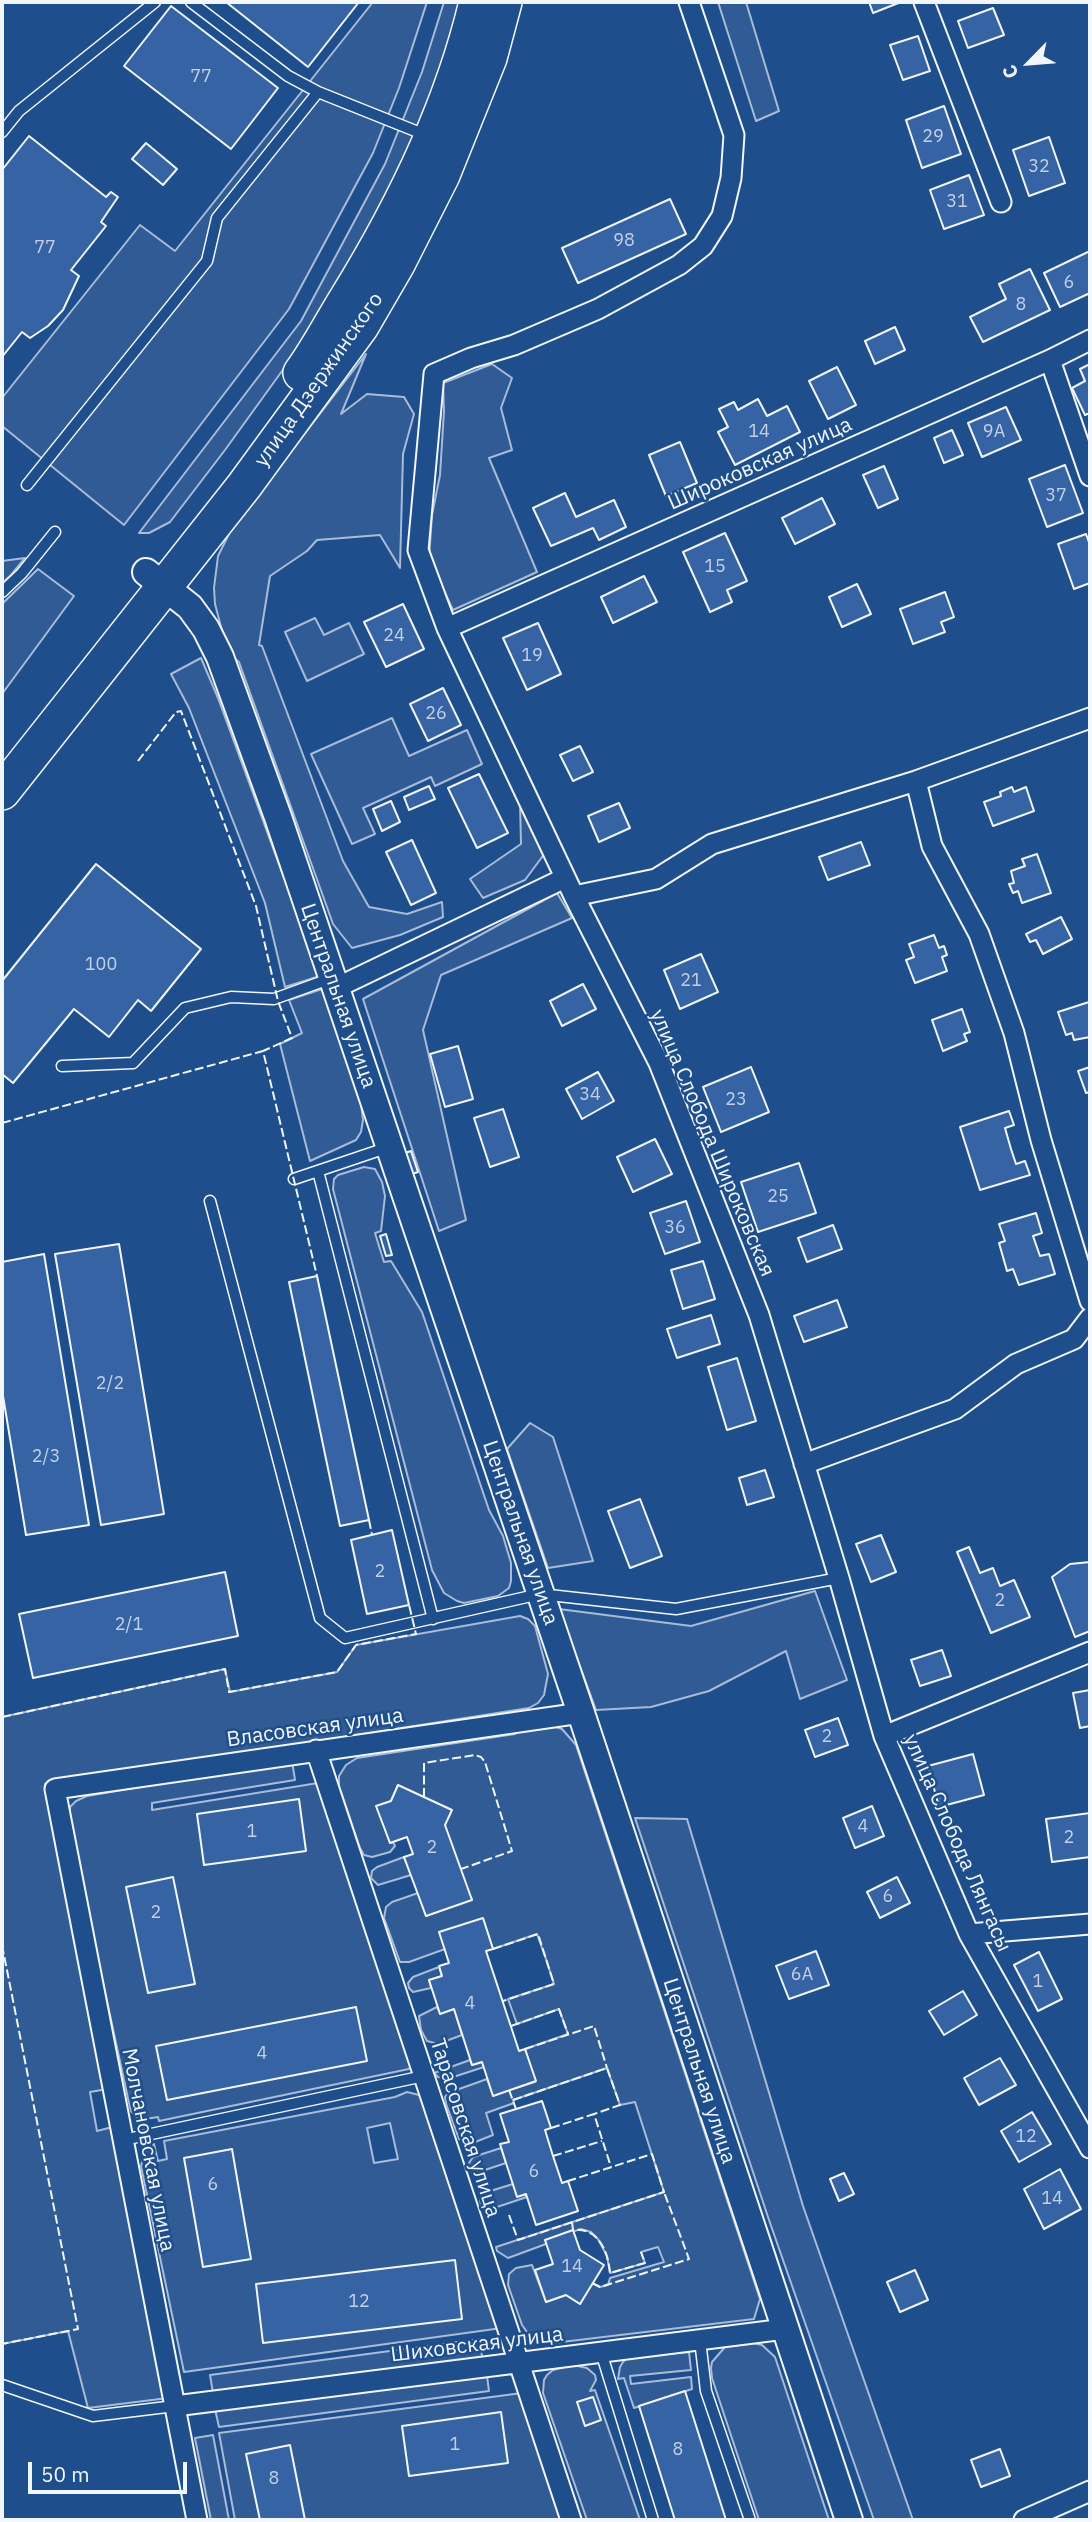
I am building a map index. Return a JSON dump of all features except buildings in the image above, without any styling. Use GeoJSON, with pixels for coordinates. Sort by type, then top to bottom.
{"type":"FeatureCollection","features":[{"type":"Feature","properties":{"kind":"highway","name":"улица Дзержинского"},"geometry":{"type":"LineString","coordinates":[[156,578],[306,366],[376,251],[447,98],[477,2]]}},
{"type":"Feature","properties":{"kind":"highway","name":"улица Дзержинского"},"geometry":{"type":"LineString","coordinates":[[156,578],[252,476],[320,385],[367,316],[442,175],[489,58],[505,2]]}},
{"type":"Feature","properties":{"kind":"highway"},"geometry":{"type":"LineString","coordinates":[[2,754],[156,578]]}},
{"type":"Feature","properties":{"kind":"highway"},"geometry":{"type":"LineString","coordinates":[[2,792],[156,578]]}},
{"type":"Feature","properties":{"kind":"street","name":"улица Слобода Широковская"},"geometry":{"type":"LineString","coordinates":[[689,2],[734,135],[731,178],[722,216],[703,246],[679,265],[598,309],[514,345],[471,358],[434,374],[418,550],[447,628],[565,878],[659,1063],[759,1315],[839,1578]]}},
{"type":"Feature","properties":{"kind":"street"},"geometry":{"type":"LineString","coordinates":[[924,2],[1000,202]]}},
{"type":"Feature","properties":{"kind":"street","name":"Широковская улица"},"geometry":{"type":"LineString","coordinates":[[447,628],[1090,340]]}},
{"type":"Feature","properties":{"kind":"street"},"geometry":{"type":"LineString","coordinates":[[1050,360],[1090,476]]}},
{"type":"Feature","properties":{"kind":"street","name":"Центральная улица"},"geometry":{"type":"LineString","coordinates":[[156,578],[190,607],[206,629],[220,657],[278,817],[581,1713],[849,2520]]}},
{"type":"Feature","properties":{"kind":"street"},"geometry":{"type":"LineString","coordinates":[[574,896],[656,879],[712,844],[916,780],[1090,718]]}},
{"type":"Feature","properties":{"kind":"street"},"geometry":{"type":"LineString","coordinates":[[916,780],[932,846],[979,934],[1014,1033],[1041,1140],[1090,1301]]}},
{"type":"Feature","properties":{"kind":"street"},"geometry":{"type":"LineString","coordinates":[[334,983],[565,878]]}},
{"type":"Feature","properties":{"kind":"street"},"geometry":{"type":"LineString","coordinates":[[804,1464],[955,1409],[1016,1364],[1074,1339],[1090,1318]]}},
{"type":"Feature","properties":{"kind":"street","name":"улица Слобода Лянгасы"},"geometry":{"type":"LineString","coordinates":[[839,1578],[884,1736],[970,1934],[1090,2148]]}},
{"type":"Feature","properties":{"kind":"street"},"geometry":{"type":"LineString","coordinates":[[884,1736],[1090,1652]]}},
{"type":"Feature","properties":{"kind":"street","name":"Власовская улица"},"geometry":{"type":"LineString","coordinates":[[55,1789],[581,1713]]}},
{"type":"Feature","properties":{"kind":"street","name":"Тарасовская улица"},"geometry":{"type":"LineString","coordinates":[[316,1750],[571,2520]]}},
{"type":"Feature","properties":{"kind":"street","name":"Молчановская улица"},"geometry":{"type":"LineString","coordinates":[[55,1789],[197,2520]]}},
{"type":"Feature","properties":{"kind":"street"},"geometry":{"type":"LineString","coordinates":[[970,1934],[1090,1924]]}},
{"type":"Feature","properties":{"kind":"street","name":"Шиховская улица"},"geometry":{"type":"LineString","coordinates":[[175,2406],[785,2329]]}},
{"type":"Feature","properties":{"kind":"street"},"geometry":{"type":"LineString","coordinates":[[1024,2520],[1090,2491]]}},
{"type":"Feature","properties":{"kind":"lane"},"geometry":{"type":"LineString","coordinates":[[2,132],[19,111],[155,2]]}},
{"type":"Feature","properties":{"kind":"lane"},"geometry":{"type":"LineString","coordinates":[[191,2],[288,76],[318,92],[431,137]]}},
{"type":"Feature","properties":{"kind":"lane"},"geometry":{"type":"LineString","coordinates":[[26,485],[207,261],[217,218],[318,92]]}},
{"type":"Feature","properties":{"kind":"lane"},"geometry":{"type":"LineString","coordinates":[[2,592],[22,573],[55,532]]}},
{"type":"Feature","properties":{"kind":"lane"},"geometry":{"type":"LineString","coordinates":[[62,1066],[133,1063],[185,1007],[230,997],[274,999],[334,983]]}},
{"type":"Feature","properties":{"kind":"lane"},"geometry":{"type":"LineString","coordinates":[[294,1179],[389,1147]]}},
{"type":"Feature","properties":{"kind":"lane"},"geometry":{"type":"LineString","coordinates":[[318,1171],[433,1619]]}},
{"type":"Feature","properties":{"kind":"lane"},"geometry":{"type":"LineString","coordinates":[[209,1201],[320,1618],[345,1639],[540,1594],[676,1609],[839,1578]]}},
{"type":"Feature","properties":{"kind":"lane"},"geometry":{"type":"LineString","coordinates":[[123,2140],[424,2076]]}},
{"type":"Feature","properties":{"kind":"lane"},"geometry":{"type":"LineString","coordinates":[[700,2340],[706,2390],[750,2520]]}},
{"type":"Feature","properties":{"kind":"lane"},"geometry":{"type":"LineString","coordinates":[[601,2352],[653,2520]]}},
{"type":"Feature","properties":{"kind":"lane"},"geometry":{"type":"LineString","coordinates":[[2,2385],[93,2416],[175,2406]]}},
{"type":"Feature","properties":{"kind":"shaded area"},"geometry":{"type":"Polygon","coordinates":[[[373,2],[427,2],[399,88],[373,153],[289,309],[124,525],[2,426],[2,398],[140,225],[175,251],[373,2]]]}},
{"type":"Feature","properties":{"kind":"shaded area"},"geometry":{"type":"Polygon","coordinates":[[[444,2],[460,2],[427,115],[394,186],[308,335],[225,450],[170,522],[149,533],[139,533],[301,321],[385,164],[422,72],[444,2]]]}},
{"type":"Feature","properties":{"kind":"shaded area"},"geometry":{"type":"Polygon","coordinates":[[[718,2],[746,2],[779,111],[756,121],[718,2]]]}},
{"type":"Feature","properties":{"kind":"shaded area"},"geometry":{"type":"Polygon","coordinates":[[[366,354],[341,414],[367,394],[404,397],[414,414],[403,454],[400,568],[380,535],[317,540],[307,551],[270,576],[259,645],[262,646],[343,861],[369,907],[407,914],[442,902],[443,917],[400,935],[352,948],[333,924],[239,662],[230,655],[225,642],[215,604],[214,588],[218,556],[232,528],[366,354]]]}},
{"type":"Feature","properties":{"kind":"shaded area"},"geometry":{"type":"Polygon","coordinates":[[[492,364],[512,378],[501,408],[512,450],[489,458],[537,572],[453,610],[429,559],[432,515],[440,475],[443,383],[492,364]]]}},
{"type":"Feature","properties":{"kind":"shaded area"},"geometry":{"type":"Polygon","coordinates":[[[25,558],[11,575],[2,583],[2,561],[25,558]]]}},
{"type":"Feature","properties":{"kind":"shaded area"},"geometry":{"type":"Polygon","coordinates":[[[38,569],[74,596],[2,694],[2,604],[38,569]]]}},
{"type":"Feature","properties":{"kind":"shaded area"},"geometry":{"type":"Polygon","coordinates":[[[315,618],[324,635],[349,623],[364,654],[307,681],[285,632],[315,618]]]}},
{"type":"Feature","properties":{"kind":"shaded area"},"geometry":{"type":"Polygon","coordinates":[[[201,658],[320,976],[285,987],[265,903],[189,708],[171,674],[201,658]]]}},
{"type":"Feature","properties":{"kind":"shaded area"},"geometry":{"type":"Polygon","coordinates":[[[392,718],[409,756],[467,730],[482,764],[435,786],[431,777],[363,808],[375,834],[352,844],[311,754],[392,718]]]}},
{"type":"Feature","properties":{"kind":"shaded area"},"geometry":{"type":"Polygon","coordinates":[[[520,802],[545,853],[525,880],[483,898],[470,879],[521,844],[520,802]]]}},
{"type":"Feature","properties":{"kind":"shaded area"},"geometry":{"type":"Polygon","coordinates":[[[557,893],[572,918],[441,975],[423,1030],[466,1220],[439,1231],[363,999],[557,893]]]}},
{"type":"Feature","properties":{"kind":"shaded area"},"geometry":{"type":"Polygon","coordinates":[[[325,988],[361,1104],[363,1120],[356,1140],[310,1161],[280,1044],[302,1033],[289,1000],[325,988]]]}},
{"type":"Feature","properties":{"kind":"shaded area"},"geometry":{"type":"Polygon","coordinates":[[[364,1167],[375,1169],[385,1196],[381,1231],[375,1233],[384,1262],[391,1261],[422,1312],[489,1510],[503,1536],[511,1563],[511,1581],[509,1588],[498,1596],[464,1603],[457,1601],[444,1593],[432,1570],[333,1189],[334,1179],[338,1175],[364,1167]]]}},
{"type":"Feature","properties":{"kind":"shaded area"},"geometry":{"type":"Polygon","coordinates":[[[530,1423],[553,1437],[593,1561],[548,1568],[507,1449],[530,1423]]]}},
{"type":"Feature","properties":{"kind":"shaded area"},"geometry":{"type":"Polygon","coordinates":[[[815,1591],[847,1680],[800,1699],[786,1651],[709,1691],[651,1707],[596,1710],[559,1609],[691,1626],[815,1591]]]}},
{"type":"Feature","properties":{"kind":"shaded area"},"geometry":{"type":"Polygon","coordinates":[[[520,1616],[535,1626],[548,1674],[544,1695],[538,1703],[529,1708],[45,1784],[113,2088],[90,2092],[97,2131],[120,2125],[168,2398],[88,2408],[68,2331],[2,2344],[2,1717],[225,1669],[230,1692],[337,1672],[356,1645],[520,1616]]]}},
{"type":"Feature","properties":{"kind":"shaded area"},"geometry":{"type":"Polygon","coordinates":[[[553,1726],[562,1729],[576,1745],[760,2299],[754,2319],[545,2344],[532,2339],[522,2325],[508,2285],[509,2274],[516,2268],[532,2265],[546,2302],[566,2295],[580,2304],[592,2283],[600,2287],[608,2285],[610,2278],[664,2262],[658,2247],[641,2252],[645,2263],[610,2273],[607,2256],[598,2239],[591,2232],[581,2229],[546,2240],[546,2244],[508,2258],[497,2251],[496,2247],[664,2192],[635,2102],[620,2105],[607,2068],[513,2100],[514,2103],[486,2113],[493,2135],[470,2144],[459,2139],[446,2104],[445,2097],[448,2093],[487,2079],[493,2095],[535,2082],[525,2049],[568,2034],[559,2009],[517,2024],[508,1999],[554,1984],[546,1959],[537,1934],[493,1949],[483,1919],[445,1949],[409,1962],[400,1962],[384,1918],[386,1907],[392,1902],[418,1893],[426,1916],[472,1899],[398,1785],[391,1801],[377,1806],[390,1843],[393,1842],[395,1846],[390,1852],[372,1857],[364,1855],[339,1786],[339,1776],[346,1765],[357,1758],[515,1734],[514,1730],[553,1726]]]}},
{"type":"Feature","properties":{"kind":"shaded area"},"geometry":{"type":"Polygon","coordinates":[[[292,1761],[295,1780],[152,1803],[152,1810],[318,1783],[412,2064],[409,2069],[159,2121],[158,2117],[139,2120],[131,2111],[129,2103],[70,1830],[70,1807],[87,1796],[292,1761]]]}},
{"type":"Feature","properties":{"kind":"shaded area"},"geometry":{"type":"Polygon","coordinates":[[[635,1818],[687,1819],[803,2206],[913,2520],[874,2520],[769,2220],[635,1818]]]}},
{"type":"Feature","properties":{"kind":"shaded area"},"geometry":{"type":"Polygon","coordinates":[[[404,1857],[411,1875],[378,1885],[371,1878],[372,1871],[377,1867],[404,1857]]]}},
{"type":"Feature","properties":{"kind":"shaded area"},"geometry":{"type":"Polygon","coordinates":[[[439,1967],[442,1976],[429,1980],[431,1988],[413,1992],[409,1988],[408,1983],[413,1977],[439,1967]]]}},
{"type":"Feature","properties":{"kind":"shaded area"},"geometry":{"type":"Polygon","coordinates":[[[437,2007],[440,2013],[454,2009],[462,2035],[438,2044],[427,2041],[421,2030],[419,2016],[437,2007]]]}},
{"type":"Feature","properties":{"kind":"shaded area"},"geometry":{"type":"Polygon","coordinates":[[[470,2060],[472,2065],[482,2062],[484,2067],[447,2079],[434,2073],[470,2060]]]}},
{"type":"Feature","properties":{"kind":"shaded area"},"geometry":{"type":"Polygon","coordinates":[[[407,2092],[423,2096],[502,2328],[184,2372],[141,2166],[146,2149],[154,2144],[158,2161],[167,2159],[164,2141],[395,2097],[407,2092]],[[390,2123],[367,2128],[374,2163],[398,2159],[390,2123]]]}},
{"type":"Feature","properties":{"kind":"shaded area"},"geometry":{"type":"Polygon","coordinates":[[[501,2148],[506,2163],[479,2172],[471,2170],[469,2163],[473,2157],[501,2148]]]}},
{"type":"Feature","properties":{"kind":"shaded area"},"geometry":{"type":"Polygon","coordinates":[[[513,2184],[527,2197],[491,2209],[484,2208],[481,2204],[484,2193],[513,2184]]]}},
{"type":"Feature","properties":{"kind":"shaded area"},"geometry":{"type":"Polygon","coordinates":[[[480,2339],[482,2357],[213,2393],[210,2375],[480,2339]]]}},
{"type":"Feature","properties":{"kind":"shaded area"},"geometry":{"type":"Polygon","coordinates":[[[753,2343],[762,2345],[775,2357],[829,2520],[759,2520],[711,2368],[712,2362],[725,2347],[753,2343]]]}},
{"type":"Feature","properties":{"kind":"shaded area"},"geometry":{"type":"Polygon","coordinates":[[[689,2352],[691,2370],[630,2376],[631,2384],[691,2377],[692,2389],[634,2408],[624,2378],[618,2379],[623,2362],[628,2357],[689,2352]]]}},
{"type":"Feature","properties":{"kind":"shaded area"},"geometry":{"type":"Polygon","coordinates":[[[573,2365],[587,2368],[595,2375],[596,2380],[590,2391],[595,2390],[640,2520],[587,2520],[543,2393],[547,2375],[553,2370],[573,2365]]]}},
{"type":"Feature","properties":{"kind":"shaded area"},"geometry":{"type":"Polygon","coordinates":[[[487,2376],[489,2391],[219,2427],[215,2409],[487,2376]]]}},
{"type":"Feature","properties":{"kind":"shaded area"},"geometry":{"type":"Polygon","coordinates":[[[522,2393],[564,2520],[235,2520],[219,2433],[522,2393]]]}},
{"type":"Feature","properties":{"kind":"shaded area"},"geometry":{"type":"Polygon","coordinates":[[[213,2435],[229,2520],[211,2520],[195,2438],[213,2435]]]}},
{"type":"Feature","properties":{"kind":"fence"},"geometry":{"type":"LineString","coordinates":[[138,761],[176,712],[181,711],[256,906],[278,1001],[292,1038],[263,1051]]}},
{"type":"Feature","properties":{"kind":"fence"},"geometry":{"type":"LineString","coordinates":[[2,1123],[263,1051],[317,1276]]}},
{"type":"Feature","properties":{"kind":"fence"},"geometry":{"type":"LineString","coordinates":[[369,1520],[372,1535]]}},
{"type":"Feature","properties":{"kind":"fence"},"geometry":{"type":"LineString","coordinates":[[2,1717],[225,1669],[229,1692],[337,1672],[356,1645],[416,1634],[409,1605]]}},
{"type":"Feature","properties":{"kind":"fence"},"geometry":{"type":"LineString","coordinates":[[424,1797],[424,1763],[475,1755],[485,1762],[512,1851],[461,1869]]}},
{"type":"Feature","properties":{"kind":"fence"},"geometry":{"type":"LineString","coordinates":[[493,1949],[538,1934],[554,1984],[503,2001]]}},
{"type":"Feature","properties":{"kind":"fence"},"geometry":{"type":"LineString","coordinates":[[2,1945],[78,2329],[2,2344]]}},
{"type":"Feature","properties":{"kind":"fence"},"geometry":{"type":"LineString","coordinates":[[511,2026],[559,2009],[568,2034]]}},
{"type":"Feature","properties":{"kind":"fence"},"geometry":{"type":"LineString","coordinates":[[525,2049],[594,2026],[607,2068]]}},
{"type":"Feature","properties":{"kind":"fence"},"geometry":{"type":"LineString","coordinates":[[513,2100],[607,2068],[620,2105],[594,2114]]}},
{"type":"Feature","properties":{"kind":"fence"},"geometry":{"type":"LineString","coordinates":[[509,2090],[516,2109]]}},
{"type":"Feature","properties":{"kind":"fence"},"geometry":{"type":"LineString","coordinates":[[551,2128],[594,2114],[611,2167]]}},
{"type":"Feature","properties":{"kind":"fence"},"geometry":{"type":"LineString","coordinates":[[553,2156],[602,2141]]}},
{"type":"Feature","properties":{"kind":"fence"},"geometry":{"type":"LineString","coordinates":[[509,2215],[518,2240],[664,2192],[652,2154],[568,2181]]}},
{"type":"Feature","properties":{"kind":"fence"},"geometry":{"type":"LineString","coordinates":[[592,2283],[600,2287],[689,2259],[664,2192]]}},
{"type":"Feature","properties":{"kind":"fence"},"geometry":{"type":"LineString","coordinates":[[572,2222],[573,2230],[589,2232],[600,2242],[610,2273],[645,2263],[641,2252]]}}]}
